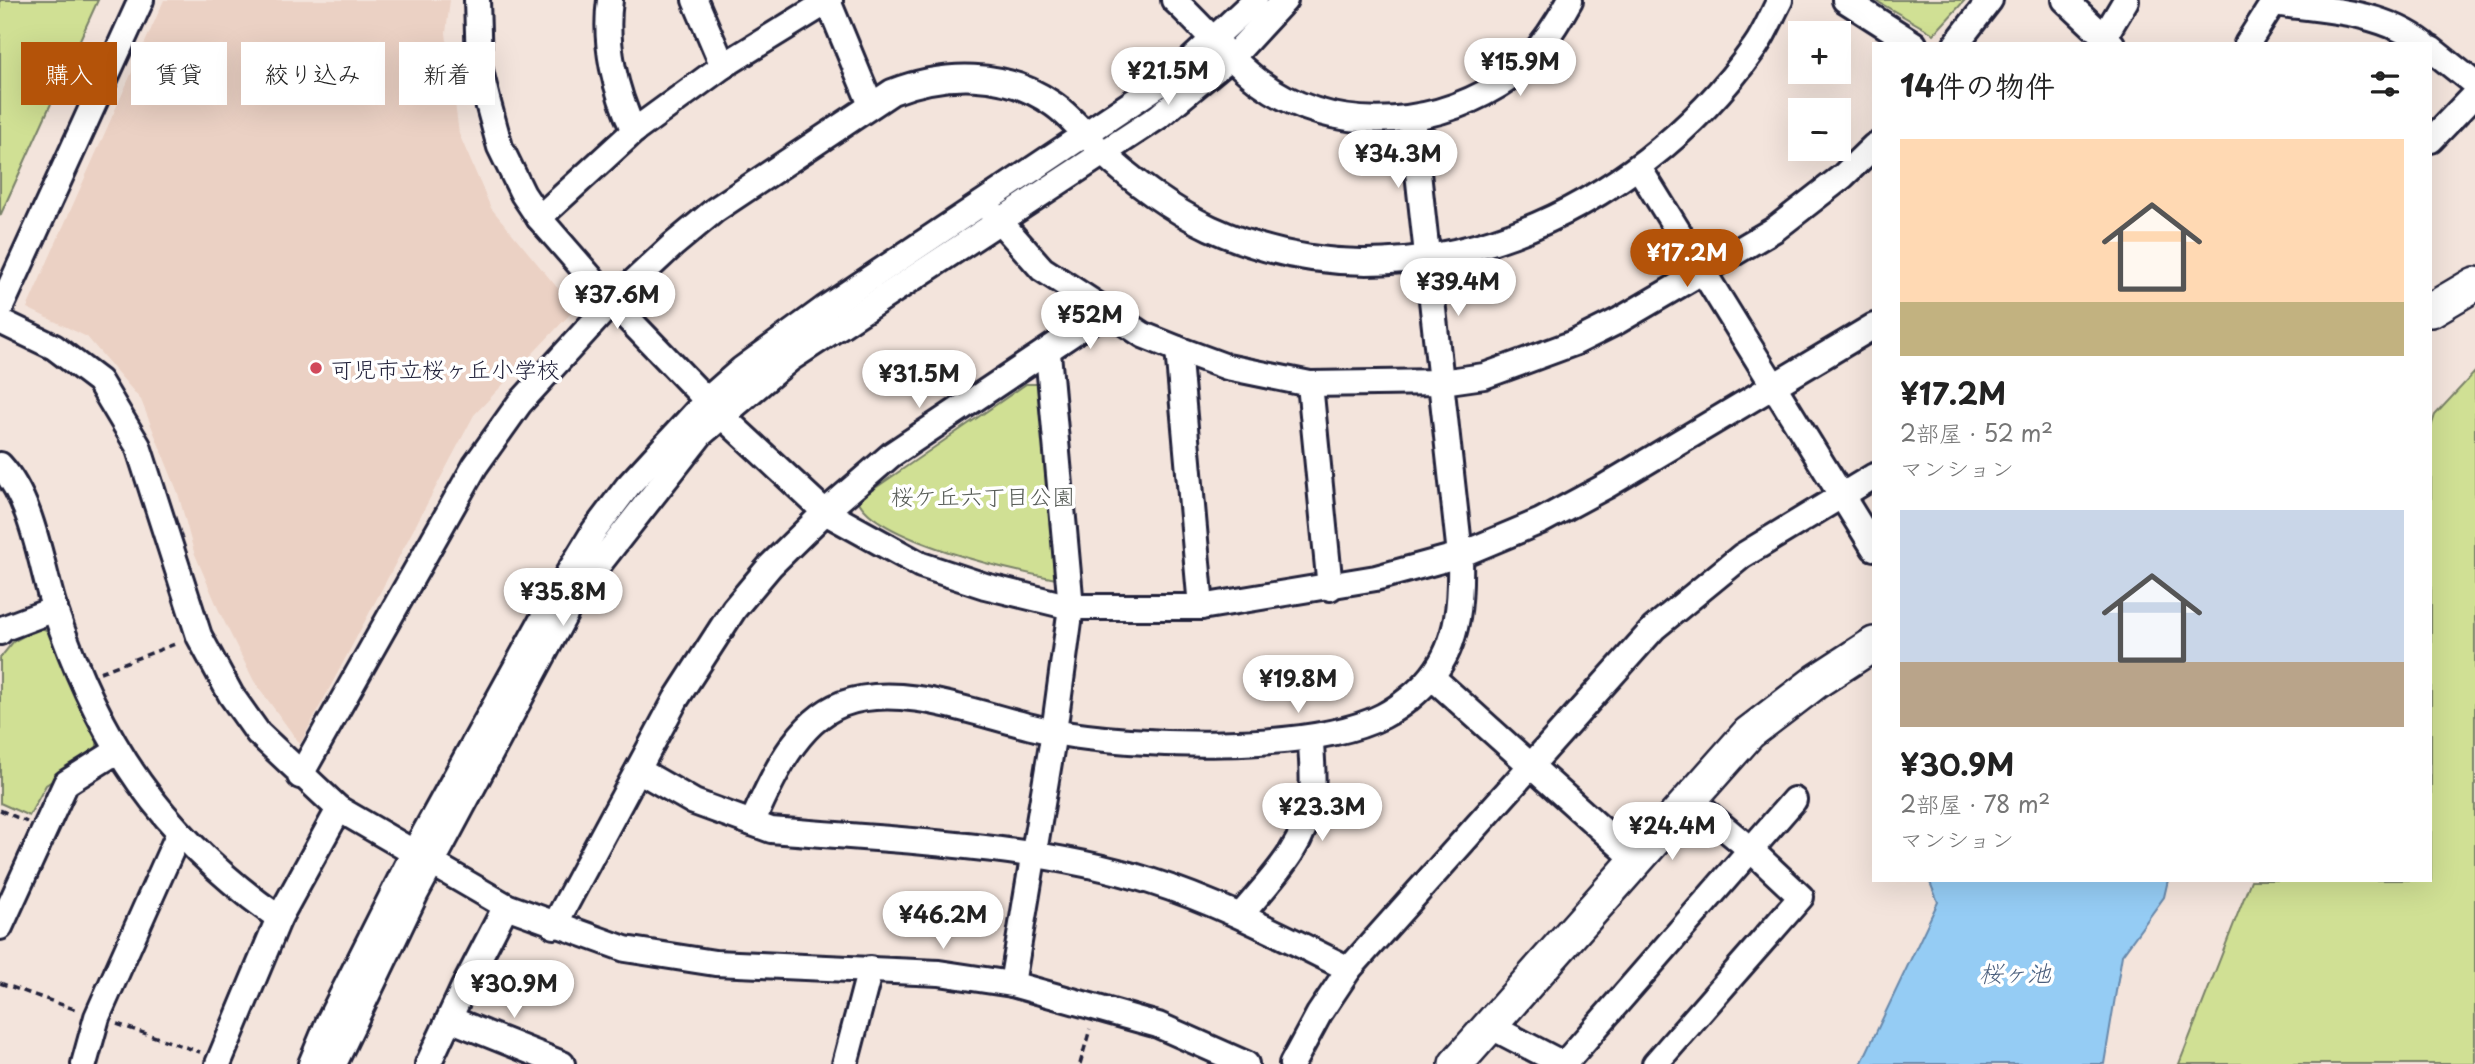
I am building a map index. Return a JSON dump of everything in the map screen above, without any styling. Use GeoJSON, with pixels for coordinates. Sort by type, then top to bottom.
{"type":"FeatureCollection","features":[{"type":"Feature","properties":{"kind":"street"},"geometry":{"type":"LineString","coordinates":[[0,309],[141,0]]}},
{"type":"Feature","properties":{"kind":"street"},"geometry":{"type":"LineString","coordinates":[[477,0],[479,66],[500,147],[539,218],[612,302],[715,408],[825,512],[921,565],[985,586],[1071,607],[1201,607],[1330,588],[1460,555],[1564,509],[1872,327]]}},
{"type":"Feature","properties":{"kind":"street"},"geometry":{"type":"LineString","coordinates":[[610,0],[607,20],[611,52],[623,108],[634,131]]}},
{"type":"Feature","properties":{"kind":"street"},"geometry":{"type":"LineString","coordinates":[[695,0],[723,66]]}},
{"type":"Feature","properties":{"kind":"street"},"geometry":{"type":"LineString","coordinates":[[539,218],[634,131],[723,66],[829,0],[871,105]]}},
{"type":"Feature","properties":{"kind":"street"},"geometry":{"type":"LineString","coordinates":[[1174,0],[1267,87],[1295,103],[1336,118],[1366,121],[1412,118],[1464,103],[1501,84],[1541,45],[1570,0]]}},
{"type":"Feature","properties":{"kind":"street"},"geometry":{"type":"LineString","coordinates":[[312,1064],[329,1021],[423,857],[563,582],[594,531],[628,486],[715,408],[742,369],[824,309],[991,213],[1095,144],[1158,117],[1223,47],[1255,0]]}},
{"type":"Feature","properties":{"kind":"street"},"geometry":{"type":"LineString","coordinates":[[1223,47],[1285,0]]}},
{"type":"Feature","properties":{"kind":"street"},"geometry":{"type":"LineString","coordinates":[[300,776],[475,466],[519,404],[612,302],[715,210],[892,92],[920,81],[960,76],[997,80],[1053,104],[1155,195],[1210,228],[1298,256],[1360,264],[1430,257],[1479,246],[1548,221],[1639,169],[1713,98],[1756,46],[1780,0]]}},
{"type":"Feature","properties":{"kind":"street"},"geometry":{"type":"LineString","coordinates":[[1844,0],[1911,42]]}},
{"type":"Feature","properties":{"kind":"street"},"geometry":{"type":"LineString","coordinates":[[1958,42],[1990,0]]}},
{"type":"Feature","properties":{"kind":"street"},"geometry":{"type":"LineString","coordinates":[[2065,0],[2108,40],[2126,0]]}},
{"type":"Feature","properties":{"kind":"street"},"geometry":{"type":"LineString","coordinates":[[2248,42],[2274,2],[2346,12],[2382,22],[2413,35],[2422,42]]}},
{"type":"Feature","properties":{"kind":"street"},"geometry":{"type":"LineString","coordinates":[[2432,50],[2475,84]]}},
{"type":"Feature","properties":{"kind":"street"},"geometry":{"type":"LineString","coordinates":[[2432,139],[2475,94]]}},
{"type":"Feature","properties":{"kind":"street"},"geometry":{"type":"LineString","coordinates":[[752,823],[802,732],[840,705],[870,695],[899,695],[1054,732],[1151,742],[1225,743],[1311,737],[1382,717],[1432,677],[1447,651],[1461,602],[1460,555],[1430,257],[1412,118]]}},
{"type":"Feature","properties":{"kind":"street"},"geometry":{"type":"LineString","coordinates":[[991,213],[1042,270],[1143,335],[1178,349],[1227,367],[1310,384],[1441,382],[1484,376],[1574,343],[1618,321],[1775,229],[1843,176],[1872,148]]}},
{"type":"Feature","properties":{"kind":"street"},"geometry":{"type":"LineString","coordinates":[[1639,169],[1872,545]]}},
{"type":"Feature","properties":{"kind":"street"},"geometry":{"type":"LineString","coordinates":[[2432,309],[2475,284]]}},
{"type":"Feature","properties":{"kind":"street"},"geometry":{"type":"LineString","coordinates":[[554,926],[677,699],[734,609],[771,566],[825,512],[891,455],[1048,353],[1106,311]]}},
{"type":"Feature","properties":{"kind":"street"},"geometry":{"type":"LineString","coordinates":[[0,321],[54,347],[99,382],[138,446],[199,636],[231,695],[258,733],[300,776],[339,809],[506,906],[554,926],[625,949],[715,963],[939,973],[1012,984],[1158,1025],[1246,1064]]}},
{"type":"Feature","properties":{"kind":"street"},"geometry":{"type":"LineString","coordinates":[[1178,349],[1201,607]]}},
{"type":"Feature","properties":{"kind":"street"},"geometry":{"type":"LineString","coordinates":[[1012,984],[1054,732],[1071,607],[1048,353]]}},
{"type":"Feature","properties":{"kind":"street"},"geometry":{"type":"LineString","coordinates":[[1310,384],[1330,588]]}},
{"type":"Feature","properties":{"kind":"street"},"geometry":{"type":"LineString","coordinates":[[0,465],[23,505],[55,609],[82,679],[128,771],[179,833],[248,897],[279,918]]}},
{"type":"Feature","properties":{"kind":"street"},"geometry":{"type":"LineString","coordinates":[[1292,1064],[1319,1014],[1349,969],[1638,645],[1694,592],[1742,556],[1872,477]]}},
{"type":"Feature","properties":{"kind":"street"},"geometry":{"type":"LineString","coordinates":[[0,632],[55,609]]}},
{"type":"Feature","properties":{"kind":"street"},"geometry":{"type":"LineString","coordinates":[[1456,1064],[1749,733],[1817,681],[1872,645]]}},
{"type":"Feature","properties":{"kind":"street"},"geometry":{"type":"LineString","coordinates":[[1432,677],[1636,861]]}},
{"type":"Feature","properties":{"kind":"street"},"geometry":{"type":"LineString","coordinates":[[1241,915],[1290,856],[1308,817],[1312,799],[1311,737]]}},
{"type":"Feature","properties":{"kind":"street"},"geometry":{"type":"LineString","coordinates":[[0,927],[66,783],[117,751]]}},
{"type":"Feature","properties":{"kind":"street"},"geometry":{"type":"LineString","coordinates":[[640,771],[694,802],[771,830],[1033,855],[1149,881],[1241,915],[1349,969]]}},
{"type":"Feature","properties":{"kind":"street"},"geometry":{"type":"LineString","coordinates":[[1655,1064],[1801,897],[1751,850],[1690,799]]}},
{"type":"Feature","properties":{"kind":"street"},"geometry":{"type":"LineString","coordinates":[[1488,1025],[1563,1064],[1794,800]]}},
{"type":"Feature","properties":{"kind":"street"},"geometry":{"type":"LineString","coordinates":[[218,1064],[279,918],[339,809]]}},
{"type":"Feature","properties":{"kind":"street"},"geometry":{"type":"LineString","coordinates":[[84,1064],[97,1017],[179,833]]}},
{"type":"Feature","properties":{"kind":"street"},"geometry":{"type":"LineString","coordinates":[[334,1064],[423,857]]}},
{"type":"Feature","properties":{"kind":"street"},"geometry":{"type":"LineString","coordinates":[[428,1064],[506,906]]}},
{"type":"Feature","properties":{"kind":"street"},"geometry":{"type":"LineString","coordinates":[[845,1064],[870,969]]}},
{"type":"Feature","properties":{"kind":"street"},"geometry":{"type":"LineString","coordinates":[[450,1019],[562,1064]]}},
{"type":"Feature","properties":{"kind":"path"},"geometry":{"type":"LineString","coordinates":[[82,679],[199,636]]}},
{"type":"Feature","properties":{"kind":"path"},"geometry":{"type":"LineString","coordinates":[[0,810],[43,829]]}},
{"type":"Feature","properties":{"kind":"path"},"geometry":{"type":"LineString","coordinates":[[1080,1064],[1097,1007]]}},
{"type":"Feature","properties":{"kind":"shaded area","name":"可児市立桜ヶ丘小学校"},"geometry":{"type":"Polygon","coordinates":[[[164,0],[450,0],[447,42],[399,42],[399,105],[455,105],[459,134],[491,208],[575,309],[474,415],[300,744],[254,681],[220,613],[194,552],[178,493],[141,400],[87,337],[27,308],[131,74],[131,105],[227,105],[227,42],[145,42],[164,0]]]}},
{"type":"Feature","properties":{"kind":"green space"},"geometry":{"type":"Polygon","coordinates":[[[0,0],[98,0],[79,42],[21,42],[21,105],[50,105],[0,216],[0,0]]]}},
{"type":"Feature","properties":{"kind":"green space"},"geometry":{"type":"Polygon","coordinates":[[[1875,0],[1965,0],[1934,34],[1875,0]]]}},
{"type":"Feature","properties":{"kind":"green space"},"geometry":{"type":"Polygon","coordinates":[[[2475,372],[2475,1064],[2179,1064],[2250,882],[2432,882],[2432,424],[2435,415],[2475,372]]]}},
{"type":"Feature","properties":{"kind":"green space","name":"桜ケ丘六丁目公園"},"geometry":{"type":"Polygon","coordinates":[[[1026,384],[1038,384],[1056,579],[947,552],[890,528],[870,515],[858,500],[1026,384]]]}},
{"type":"Feature","properties":{"kind":"green space"},"geometry":{"type":"Polygon","coordinates":[[[40,627],[50,632],[71,686],[98,737],[96,753],[46,785],[29,816],[0,803],[0,658],[13,642],[40,627]]]}},
{"type":"Feature","properties":{"kind":"water","name":"桜ヶ池"},"geometry":{"type":"Polygon","coordinates":[[[1930,882],[2168,882],[2164,897],[2122,955],[2104,1064],[1861,1064],[1938,902],[1930,882]]]}},
{"type":"Feature","properties":{"kind":"place","name":"可児市立桜ヶ丘小学校"},"geometry":{"type":"Point","coordinates":[316,368]}}]}
